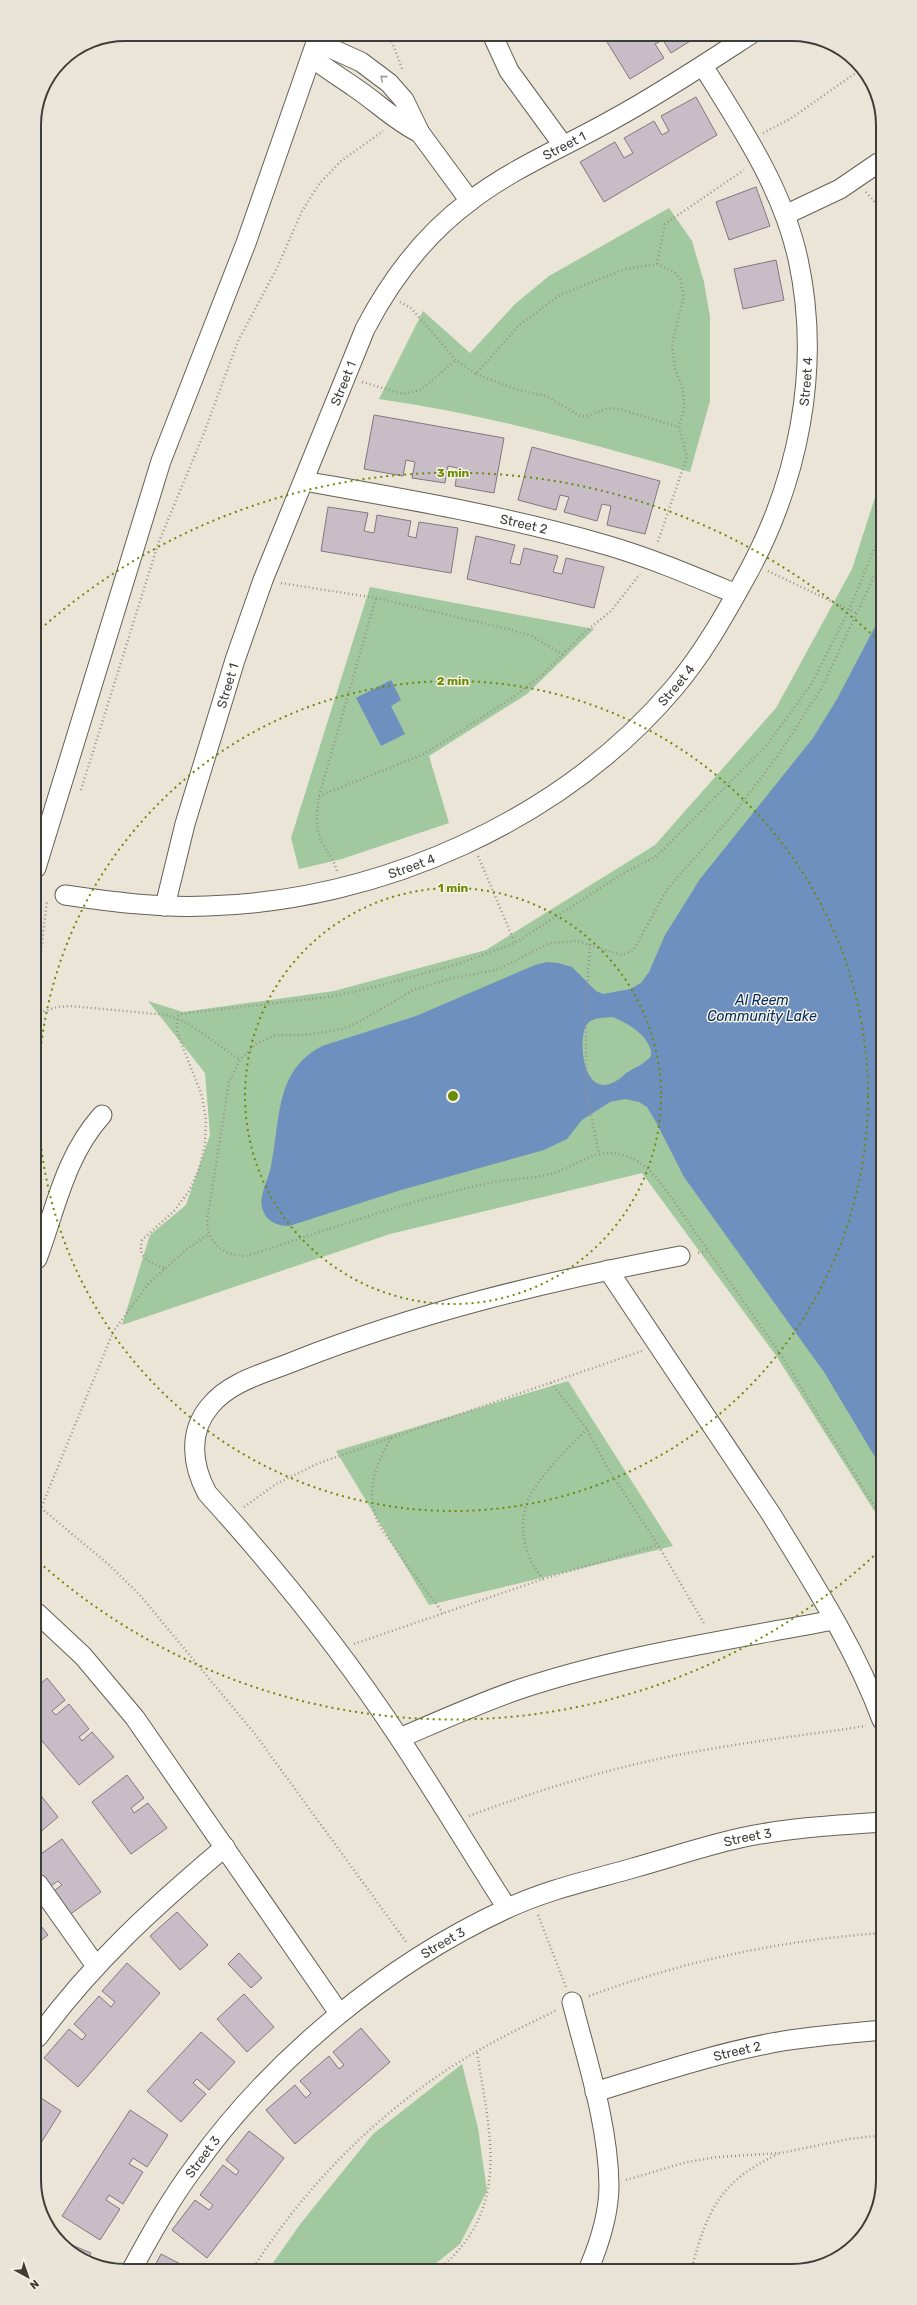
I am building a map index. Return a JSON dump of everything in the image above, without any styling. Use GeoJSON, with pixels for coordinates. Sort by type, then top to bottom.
{"type":"FeatureCollection","features":[{"type":"Feature","properties":{"kind":"street"},"geometry":{"type":"LineString","coordinates":[[495,41],[508,71],[563,145]]}},
{"type":"Feature","properties":{"kind":"street","name":"Street 1"},"geometry":{"type":"LineString","coordinates":[[165,906],[209,742],[263,580],[365,329],[384,293],[409,259],[438,229],[470,201],[500,181],[563,145],[611,121],[703,66],[740,41]]}},
{"type":"Feature","properties":{"kind":"street"},"geometry":{"type":"LineString","coordinates":[[316,45],[332,74],[354,87],[396,119],[420,133]]}},
{"type":"Feature","properties":{"kind":"street"},"geometry":{"type":"LineString","coordinates":[[316,45],[362,62],[389,83],[404,100],[420,133],[470,201]]}},
{"type":"Feature","properties":{"kind":"street"},"geometry":{"type":"LineString","coordinates":[[41,852],[161,461],[246,242],[316,45]]}},
{"type":"Feature","properties":{"kind":"street","name":"Street 4"},"geometry":{"type":"LineString","coordinates":[[57,894],[121,904],[165,906],[253,903],[296,897],[341,887],[382,875],[471,841],[531,808],[563,787],[633,730],[674,687],[698,658],[753,564],[770,528],[786,485],[798,441],[805,395],[808,350],[805,304],[798,259],[776,189],[749,140],[703,66]]}},
{"type":"Feature","properties":{"kind":"street"},"geometry":{"type":"LineString","coordinates":[[396,119],[401,113],[404,100]]}},
{"type":"Feature","properties":{"kind":"street"},"geometry":{"type":"LineString","coordinates":[[785,215],[840,189],[876,164]]}},
{"type":"Feature","properties":{"kind":"street","name":"Street 2"},"geometry":{"type":"LineString","coordinates":[[304,481],[511,520],[592,541],[650,559],[736,594]]}},
{"type":"Feature","properties":{"kind":"street"},"geometry":{"type":"LineString","coordinates":[[41,1248],[73,1156],[91,1128],[102,1115]]}},
{"type":"Feature","properties":{"kind":"street"},"geometry":{"type":"LineString","coordinates":[[507,1908],[451,1822],[400,1738],[337,1650],[284,1583],[207,1493],[198,1477],[194,1459],[195,1440],[200,1422],[210,1406],[223,1393],[246,1381],[332,1347],[385,1329],[492,1297],[608,1270],[680,1256]]}},
{"type":"Feature","properties":{"kind":"street"},"geometry":{"type":"LineString","coordinates":[[608,1270],[771,1514],[858,1662],[876,1716]]}},
{"type":"Feature","properties":{"kind":"street"},"geometry":{"type":"LineString","coordinates":[[41,1617],[83,1656],[126,1707],[225,1847],[339,2013]]}},
{"type":"Feature","properties":{"kind":"street"},"geometry":{"type":"LineString","coordinates":[[400,1738],[520,1689],[613,1664],[834,1620]]}},
{"type":"Feature","properties":{"kind":"street","name":"Street 3"},"geometry":{"type":"LineString","coordinates":[[135,2264],[159,2219],[196,2164],[224,2129],[280,2069],[339,2013],[375,1985],[417,1957],[507,1908],[572,1886],[741,1838],[798,1829],[876,1822]]}},
{"type":"Feature","properties":{"kind":"street"},"geometry":{"type":"LineString","coordinates":[[41,2033],[96,1966],[126,1933],[162,1900],[225,1847]]}},
{"type":"Feature","properties":{"kind":"street"},"geometry":{"type":"LineString","coordinates":[[41,1888],[96,1966]]}},
{"type":"Feature","properties":{"kind":"street"},"geometry":{"type":"LineString","coordinates":[[572,2002],[595,2092],[604,2139],[609,2186],[601,2234],[590,2264]]}},
{"type":"Feature","properties":{"kind":"street","name":"Street 2"},"geometry":{"type":"LineString","coordinates":[[595,2092],[677,2066],[783,2041],[876,2031]]}},
{"type":"Feature","properties":{"kind":"path"},"geometry":{"type":"LineString","coordinates":[[392,41],[406,77]]}},
{"type":"Feature","properties":{"kind":"path"},"geometry":{"type":"LineString","coordinates":[[749,140],[790,120],[857,72]]}},
{"type":"Feature","properties":{"kind":"path"},"geometry":{"type":"LineString","coordinates":[[79,795],[158,544],[202,438],[246,322],[277,268],[302,211],[319,184],[341,161],[396,119]]}},
{"type":"Feature","properties":{"kind":"path"},"geometry":{"type":"LineString","coordinates":[[657,264],[665,224],[760,160]]}},
{"type":"Feature","properties":{"kind":"path"},"geometry":{"type":"LineString","coordinates":[[319,796],[424,754],[528,686],[563,655],[611,611],[650,559],[686,464],[686,450],[679,427],[684,399],[683,390],[675,370],[672,344],[674,332],[683,305],[683,288],[674,272],[657,264],[625,269],[575,288],[550,301],[519,325],[476,374]]}},
{"type":"Feature","properties":{"kind":"path"},"geometry":{"type":"LineString","coordinates":[[384,293],[411,308],[456,360],[476,374],[518,390],[546,396],[580,416],[587,416],[609,408],[619,409],[679,427]]}},
{"type":"Feature","properties":{"kind":"path"},"geometry":{"type":"LineString","coordinates":[[346,377],[403,394],[420,390],[456,360]]}},
{"type":"Feature","properties":{"kind":"path"},"geometry":{"type":"LineString","coordinates":[[164,1268],[145,1260],[141,1254],[142,1240],[174,1211],[189,1191],[199,1169],[205,1145],[206,1120],[202,1096],[178,1032],[177,1018],[180,1014],[328,997],[371,988],[458,964],[515,943],[622,874],[657,856],[766,746],[812,683],[849,610],[876,544]]}},
{"type":"Feature","properties":{"kind":"path"},"geometry":{"type":"LineString","coordinates":[[753,564],[858,614]]}},
{"type":"Feature","properties":{"kind":"path"},"geometry":{"type":"LineString","coordinates":[[876,573],[858,614],[822,687],[779,754],[732,816],[668,888],[648,921],[637,947],[632,951],[621,955],[577,941],[550,943],[499,969],[449,979],[413,990],[359,1022],[342,1029],[305,1036],[276,1035],[256,1044],[240,1060],[229,1082],[207,1221],[209,1234],[215,1244],[224,1251],[235,1256],[246,1256],[488,1183],[547,1175],[565,1169],[599,1153],[612,1152],[634,1160],[654,1174],[783,1358],[876,1507]]}},
{"type":"Feature","properties":{"kind":"path"},"geometry":{"type":"LineString","coordinates":[[263,580],[376,598],[532,636],[563,655]]}},
{"type":"Feature","properties":{"kind":"path"},"geometry":{"type":"LineString","coordinates":[[341,887],[335,863],[321,842],[317,817],[319,796],[376,598]]}},
{"type":"Feature","properties":{"kind":"path"},"geometry":{"type":"LineString","coordinates":[[471,841],[515,943]]}},
{"type":"Feature","properties":{"kind":"path"},"geometry":{"type":"LineString","coordinates":[[41,943],[43,923],[57,894]]}},
{"type":"Feature","properties":{"kind":"path"},"geometry":{"type":"LineString","coordinates":[[590,944],[585,1032],[586,1092],[599,1153]]}},
{"type":"Feature","properties":{"kind":"path"},"geometry":{"type":"LineString","coordinates":[[41,1012],[57,1007],[70,1006],[158,1012],[177,1018],[240,1060]]}},
{"type":"Feature","properties":{"kind":"path"},"geometry":{"type":"LineString","coordinates":[[41,1506],[113,1332],[136,1298],[164,1268],[209,1234]]}},
{"type":"Feature","properties":{"kind":"path"},"geometry":{"type":"LineString","coordinates":[[230,1519],[256,1498],[297,1473],[391,1438],[658,1345]]}},
{"type":"Feature","properties":{"kind":"path"},"geometry":{"type":"LineString","coordinates":[[551,1383],[587,1429],[607,1467],[658,1545],[716,1643]]}},
{"type":"Feature","properties":{"kind":"path"},"geometry":{"type":"LineString","coordinates":[[543,1579],[533,1567],[525,1547],[522,1526],[526,1505],[535,1486],[587,1429]]}},
{"type":"Feature","properties":{"kind":"path"},"geometry":{"type":"LineString","coordinates":[[391,1438],[379,1459],[374,1474],[372,1493],[374,1511],[381,1528],[443,1613]]}},
{"type":"Feature","properties":{"kind":"path"},"geometry":{"type":"LineString","coordinates":[[41,1509],[107,1563],[140,1594],[255,1734],[417,1957]]}},
{"type":"Feature","properties":{"kind":"path"},"geometry":{"type":"LineString","coordinates":[[337,1650],[543,1579],[658,1545]]}},
{"type":"Feature","properties":{"kind":"path"},"geometry":{"type":"LineString","coordinates":[[451,1822],[558,1785],[645,1762],[689,1753],[876,1722]]}},
{"type":"Feature","properties":{"kind":"path"},"geometry":{"type":"LineString","coordinates":[[532,1900],[572,2002]]}},
{"type":"Feature","properties":{"kind":"path"},"geometry":{"type":"LineString","coordinates":[[256,2264],[271,2240],[315,2185],[364,2134],[419,2090],[477,2051],[572,2002],[624,1983],[701,1961],[765,1946],[837,1936],[876,1933]]}},
{"type":"Feature","properties":{"kind":"path"},"geometry":{"type":"LineString","coordinates":[[445,2264],[452,2258],[477,2227],[489,2190],[491,2150],[477,2051]]}},
{"type":"Feature","properties":{"kind":"path"},"geometry":{"type":"LineString","coordinates":[[609,2186],[687,2162],[718,2157],[781,2153],[835,2141],[876,2136]]}},
{"type":"Feature","properties":{"kind":"path"},"geometry":{"type":"LineString","coordinates":[[693,2264],[710,2213],[723,2193],[739,2176],[781,2153]]}},
{"type":"Feature","properties":{"kind":"green space"},"geometry":{"type":"Polygon","coordinates":[[[669,208],[692,241],[704,282],[710,317],[710,401],[690,472],[536,430],[419,405],[379,399],[423,311],[470,353],[515,304],[549,276],[669,208]]]}},
{"type":"Feature","properties":{"kind":"green space","name":"Al Reem Community Lake"},"geometry":{"type":"Polygon","coordinates":[[[876,494],[876,1514],[777,1357],[642,1173],[390,1234],[122,1325],[150,1235],[186,1205],[210,1135],[205,1073],[148,1001],[183,1012],[334,991],[486,950],[655,845],[776,708],[852,569],[876,494]]]}},
{"type":"Feature","properties":{"kind":"green space"},"geometry":{"type":"Polygon","coordinates":[[[370,587],[594,629],[527,694],[429,756],[449,823],[342,859],[299,869],[291,838],[370,587]]]}},
{"type":"Feature","properties":{"kind":"green space"},"geometry":{"type":"Polygon","coordinates":[[[568,1381],[673,1546],[429,1605],[336,1451],[568,1381]]]}},
{"type":"Feature","properties":{"kind":"green space"},"geometry":{"type":"Polygon","coordinates":[[[462,2064],[478,2128],[487,2191],[460,2244],[435,2264],[272,2264],[301,2223],[373,2134],[462,2064]]]}},
{"type":"Feature","properties":{"kind":"water","name":"Al Reem Community Lake"},"geometry":{"type":"Polygon","coordinates":[[[876,625],[876,1459],[824,1372],[684,1177],[647,1107],[639,1102],[625,1099],[610,1102],[582,1120],[567,1139],[544,1150],[401,1190],[289,1226],[276,1224],[266,1216],[261,1202],[270,1171],[282,1098],[287,1083],[295,1069],[306,1056],[322,1046],[416,1016],[535,965],[547,962],[572,967],[596,991],[603,994],[630,989],[641,983],[649,972],[665,935],[700,879],[813,738],[837,699],[876,625]],[[612,1017],[596,1019],[588,1023],[583,1039],[583,1051],[585,1064],[589,1075],[595,1082],[604,1085],[617,1080],[639,1066],[651,1056],[651,1049],[648,1043],[638,1032],[625,1023],[612,1017]]]}},
{"type":"Feature","properties":{"kind":"water"},"geometry":{"type":"Polygon","coordinates":[[[391,680],[401,700],[391,706],[405,734],[381,746],[356,698],[391,680]]]}},
{"type":"Feature","properties":{"kind":"building"},"geometry":{"type":"Polygon","coordinates":[[[661,41],[655,44],[664,58],[630,79],[607,42],[661,41]]]}},
{"type":"Feature","properties":{"kind":"building"},"geometry":{"type":"Polygon","coordinates":[[[664,41],[690,41],[671,53],[664,41]]]}},
{"type":"Feature","properties":{"kind":"building"},"geometry":{"type":"Polygon","coordinates":[[[696,97],[717,135],[604,202],[580,162],[615,142],[624,158],[633,153],[624,138],[654,121],[662,135],[669,131],[661,116],[696,97]]]}},
{"type":"Feature","properties":{"kind":"building"},"geometry":{"type":"Polygon","coordinates":[[[756,187],[770,226],[729,240],[716,202],[756,187]]]}},
{"type":"Feature","properties":{"kind":"building"},"geometry":{"type":"Polygon","coordinates":[[[776,260],[784,300],[743,309],[734,269],[776,260]]]}},
{"type":"Feature","properties":{"kind":"building"},"geometry":{"type":"Polygon","coordinates":[[[374,415],[504,438],[494,493],[455,486],[458,468],[448,466],[445,483],[412,478],[415,462],[406,460],[403,476],[364,469],[374,415]]]}},
{"type":"Feature","properties":{"kind":"building"},"geometry":{"type":"Polygon","coordinates":[[[532,447],[660,481],[645,534],[607,525],[611,506],[602,504],[597,521],[564,512],[569,497],[560,495],[556,510],[518,500],[532,447]]]}},
{"type":"Feature","properties":{"kind":"building"},"geometry":{"type":"Polygon","coordinates":[[[328,507],[368,513],[364,531],[374,533],[377,515],[411,521],[408,536],[416,538],[419,522],[458,528],[451,573],[321,551],[328,507]]]}},
{"type":"Feature","properties":{"kind":"building"},"geometry":{"type":"Polygon","coordinates":[[[476,536],[515,545],[510,563],[520,565],[524,548],[558,556],[553,572],[562,574],[566,558],[604,567],[594,608],[467,579],[476,536]]]}},
{"type":"Feature","properties":{"kind":"building"},"geometry":{"type":"Polygon","coordinates":[[[47,1678],[65,1700],[52,1711],[56,1715],[69,1704],[89,1729],[79,1737],[82,1741],[92,1732],[114,1757],[79,1785],[41,1740],[41,1683],[47,1678]]]}},
{"type":"Feature","properties":{"kind":"building"},"geometry":{"type":"Polygon","coordinates":[[[127,1775],[144,1798],[131,1808],[134,1813],[148,1803],[167,1828],[131,1854],[92,1802],[127,1775]]]}},
{"type":"Feature","properties":{"kind":"building"},"geometry":{"type":"Polygon","coordinates":[[[41,1796],[58,1817],[41,1831],[41,1796]]]}},
{"type":"Feature","properties":{"kind":"building"},"geometry":{"type":"Polygon","coordinates":[[[62,1839],[101,1892],[65,1918],[48,1895],[62,1885],[58,1881],[45,1890],[41,1885],[41,1854],[62,1839]]]}},
{"type":"Feature","properties":{"kind":"building"},"geometry":{"type":"Polygon","coordinates":[[[177,1912],[208,1945],[180,1970],[150,1936],[177,1912]]]}},
{"type":"Feature","properties":{"kind":"building"},"geometry":{"type":"Polygon","coordinates":[[[41,1926],[48,1935],[41,1941],[41,1926]]]}},
{"type":"Feature","properties":{"kind":"building"},"geometry":{"type":"Polygon","coordinates":[[[239,1953],[262,1978],[251,1988],[228,1964],[239,1953]]]}},
{"type":"Feature","properties":{"kind":"building"},"geometry":{"type":"Polygon","coordinates":[[[127,1963],[160,1993],[78,2087],[44,2058],[69,2029],[82,2040],[86,2035],[74,2024],[99,1996],[111,2007],[115,2002],[102,1991],[127,1963]]]}},
{"type":"Feature","properties":{"kind":"building"},"geometry":{"type":"Polygon","coordinates":[[[244,1994],[274,2027],[247,2052],[217,2019],[244,1994]]]}},
{"type":"Feature","properties":{"kind":"building"},"geometry":{"type":"Polygon","coordinates":[[[361,2028],[390,2062],[295,2144],[266,2110],[295,2085],[306,2098],[311,2093],[300,2081],[329,2056],[339,2069],[344,2065],[333,2052],[361,2028]]]}},
{"type":"Feature","properties":{"kind":"building"},"geometry":{"type":"Polygon","coordinates":[[[201,2032],[235,2062],[209,2090],[197,2079],[193,2083],[206,2094],[181,2122],[147,2091],[201,2032]]]}},
{"type":"Feature","properties":{"kind":"building"},"geometry":{"type":"Polygon","coordinates":[[[41,2098],[61,2111],[41,2143],[41,2098]]]}},
{"type":"Feature","properties":{"kind":"building"},"geometry":{"type":"Polygon","coordinates":[[[130,2110],[168,2135],[147,2167],[133,2158],[129,2164],[143,2172],[123,2204],[109,2195],[106,2200],[120,2209],[100,2240],[62,2216],[130,2110]]]}},
{"type":"Feature","properties":{"kind":"building"},"geometry":{"type":"Polygon","coordinates":[[[249,2131],[284,2158],[207,2258],[172,2230],[195,2200],[209,2210],[213,2205],[200,2195],[223,2165],[236,2175],[239,2171],[226,2160],[249,2131]]]}},
{"type":"Feature","properties":{"kind":"building"},"geometry":{"type":"Polygon","coordinates":[[[71,2245],[91,2253],[89,2256],[71,2245]]]}},
{"type":"Feature","properties":{"kind":"building"},"geometry":{"type":"Polygon","coordinates":[[[161,2254],[180,2264],[156,2264],[161,2254]]]}}]}
